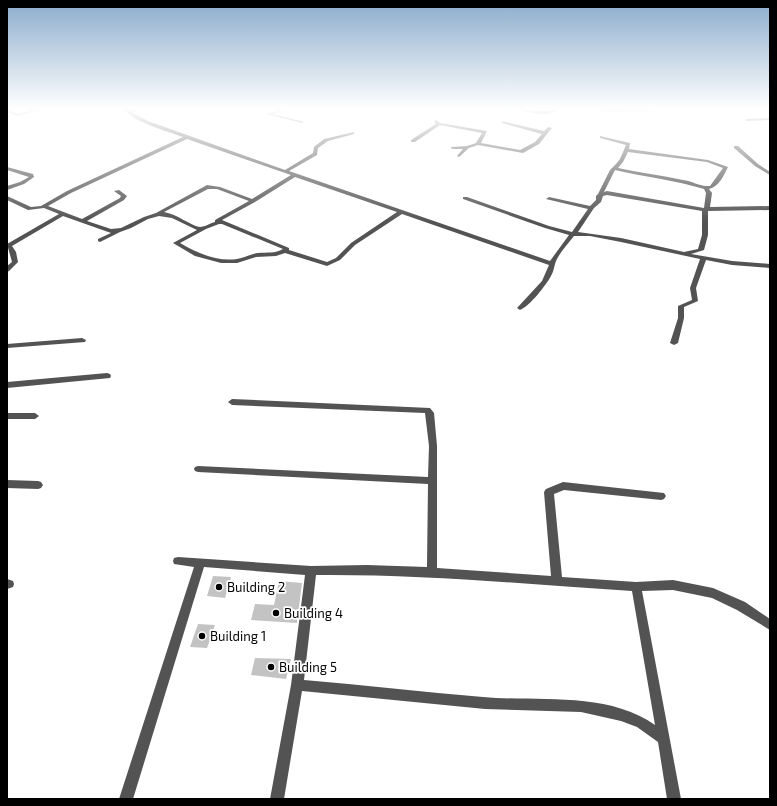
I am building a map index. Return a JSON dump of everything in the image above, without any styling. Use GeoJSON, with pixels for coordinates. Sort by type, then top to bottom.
{"type":"FeatureCollection","features":[{"type":"Feature","properties":{"kind":"street"},"geometry":{"type":"LineString","coordinates":[[7,198],[30,208],[44,206],[76,188],[166,147]]}},
{"type":"Feature","properties":{"kind":"street"},"geometry":{"type":"LineString","coordinates":[[215,147],[481,239],[530,258],[551,264],[553,262]]}},
{"type":"Feature","properties":{"kind":"street"},"geometry":{"type":"LineString","coordinates":[[286,171],[315,154],[318,147]]}},
{"type":"Feature","properties":{"kind":"street"},"geometry":{"type":"LineString","coordinates":[[453,148],[467,147]]}},
{"type":"Feature","properties":{"kind":"street"},"geometry":{"type":"LineString","coordinates":[[459,156],[467,147]]}},
{"type":"Feature","properties":{"kind":"street"},"geometry":{"type":"LineString","coordinates":[[492,147],[521,152],[530,147]]}},
{"type":"Feature","properties":{"kind":"street"},"geometry":{"type":"LineString","coordinates":[[520,308],[541,288],[552,270],[553,262],[591,208],[598,201],[612,170],[615,169],[624,156],[628,147]]}},
{"type":"Feature","properties":{"kind":"street"},"geometry":{"type":"LineString","coordinates":[[736,147],[757,167],[770,174]]}},
{"type":"Feature","properties":{"kind":"street"},"geometry":{"type":"LineString","coordinates":[[615,169],[641,175],[683,181],[706,188],[712,187],[719,180],[726,167],[708,161],[627,150]]}},
{"type":"Feature","properties":{"kind":"street"},"geometry":{"type":"LineString","coordinates":[[7,168],[31,175],[32,177],[22,183],[7,188]]}},
{"type":"Feature","properties":{"kind":"street"},"geometry":{"type":"LineString","coordinates":[[295,175],[253,201],[176,243],[183,248],[215,261],[238,261],[258,255],[280,254],[285,251],[327,264],[338,259],[353,244],[401,212]]}},
{"type":"Feature","properties":{"kind":"street"},"geometry":{"type":"LineString","coordinates":[[100,240],[157,214],[207,187],[218,188],[253,201]]}},
{"type":"Feature","properties":{"kind":"street"},"geometry":{"type":"LineString","coordinates":[[674,343],[681,318],[681,306],[696,301],[693,288],[705,260],[702,250],[705,240],[706,210],[709,194],[706,188]]}},
{"type":"Feature","properties":{"kind":"street"},"geometry":{"type":"LineString","coordinates":[[83,222],[122,199],[124,196],[117,191]]}},
{"type":"Feature","properties":{"kind":"street"},"geometry":{"type":"LineString","coordinates":[[599,196],[607,193],[706,210],[767,208],[770,213]]}},
{"type":"Feature","properties":{"kind":"street"},"geometry":{"type":"LineString","coordinates":[[465,198],[547,227],[573,234],[581,233],[632,242],[705,260],[770,266]]}},
{"type":"Feature","properties":{"kind":"street"},"geometry":{"type":"LineString","coordinates":[[549,199],[591,208]]}},
{"type":"Feature","properties":{"kind":"street"},"geometry":{"type":"LineString","coordinates":[[44,206],[83,222],[110,231],[118,232]]}},
{"type":"Feature","properties":{"kind":"street"},"geometry":{"type":"LineString","coordinates":[[7,270],[15,262],[13,252],[9,245],[63,214]]}},
{"type":"Feature","properties":{"kind":"street"},"geometry":{"type":"LineString","coordinates":[[157,214],[168,214],[196,227],[204,228]]}},
{"type":"Feature","properties":{"kind":"street"},"geometry":{"type":"LineString","coordinates":[[218,221],[287,249],[285,251]]}},
{"type":"Feature","properties":{"kind":"street"},"geometry":{"type":"LineString","coordinates":[[680,254],[702,250]]}},
{"type":"Feature","properties":{"kind":"street"},"geometry":{"type":"LineString","coordinates":[[8,348],[82,340]]}},
{"type":"Feature","properties":{"kind":"street"},"geometry":{"type":"LineString","coordinates":[[9,383],[107,376]]}},
{"type":"Feature","properties":{"kind":"street"},"geometry":{"type":"LineString","coordinates":[[232,402],[424,409],[430,413],[434,446],[432,481],[432,572]]}},
{"type":"Feature","properties":{"kind":"street"},"geometry":{"type":"LineString","coordinates":[[7,416],[35,416]]}},
{"type":"Feature","properties":{"kind":"street"},"geometry":{"type":"LineString","coordinates":[[198,469],[432,481]]}},
{"type":"Feature","properties":{"kind":"street"},"geometry":{"type":"LineString","coordinates":[[7,484],[38,485]]}},
{"type":"Feature","properties":{"kind":"street"},"geometry":{"type":"LineString","coordinates":[[557,580],[549,492],[563,486],[661,496]]}},
{"type":"Feature","properties":{"kind":"street"},"geometry":{"type":"LineString","coordinates":[[178,561],[311,571],[367,570],[432,572],[636,587],[673,586],[713,593],[741,606],[770,626]]}},
{"type":"Feature","properties":{"kind":"street"},"geometry":{"type":"LineString","coordinates":[[126,799],[201,562]]}},
{"type":"Feature","properties":{"kind":"street"},"geometry":{"type":"LineString","coordinates":[[277,799],[297,686],[311,571]]}},
{"type":"Feature","properties":{"kind":"street"},"geometry":{"type":"LineString","coordinates":[[636,587],[674,799]]}},
{"type":"Feature","properties":{"kind":"street"},"geometry":{"type":"LineString","coordinates":[[297,686],[485,703],[581,706],[621,715],[641,723],[662,738]]}},
{"type":"Feature","properties":{"kind":"building","name":"Building 2"},"geometry":{"type":"Polygon","coordinates":[[[213,576],[231,577],[225,598],[207,596],[213,576]]]}},
{"type":"Feature","properties":{"kind":"building"},"geometry":{"type":"Polygon","coordinates":[[[279,581],[302,583],[297,623],[251,620],[255,604],[274,605],[279,581]]]}},
{"type":"Feature","properties":{"kind":"building","name":"Building 1"},"geometry":{"type":"Polygon","coordinates":[[[198,624],[215,625],[207,648],[190,647],[198,624]]]}},
{"type":"Feature","properties":{"kind":"building","name":"Building 5"},"geometry":{"type":"Polygon","coordinates":[[[255,658],[291,659],[286,679],[251,675],[255,658]]]}},
{"type":"Feature","properties":{"kind":"place","name":"Building 2"},"geometry":{"type":"Point","coordinates":[219,587]}},
{"type":"Feature","properties":{"kind":"place","name":"Building 4"},"geometry":{"type":"Point","coordinates":[276,613]}},
{"type":"Feature","properties":{"kind":"place","name":"Building 1"},"geometry":{"type":"Point","coordinates":[202,636]}},
{"type":"Feature","properties":{"kind":"place","name":"Building 5"},"geometry":{"type":"Point","coordinates":[271,667]}}]}
